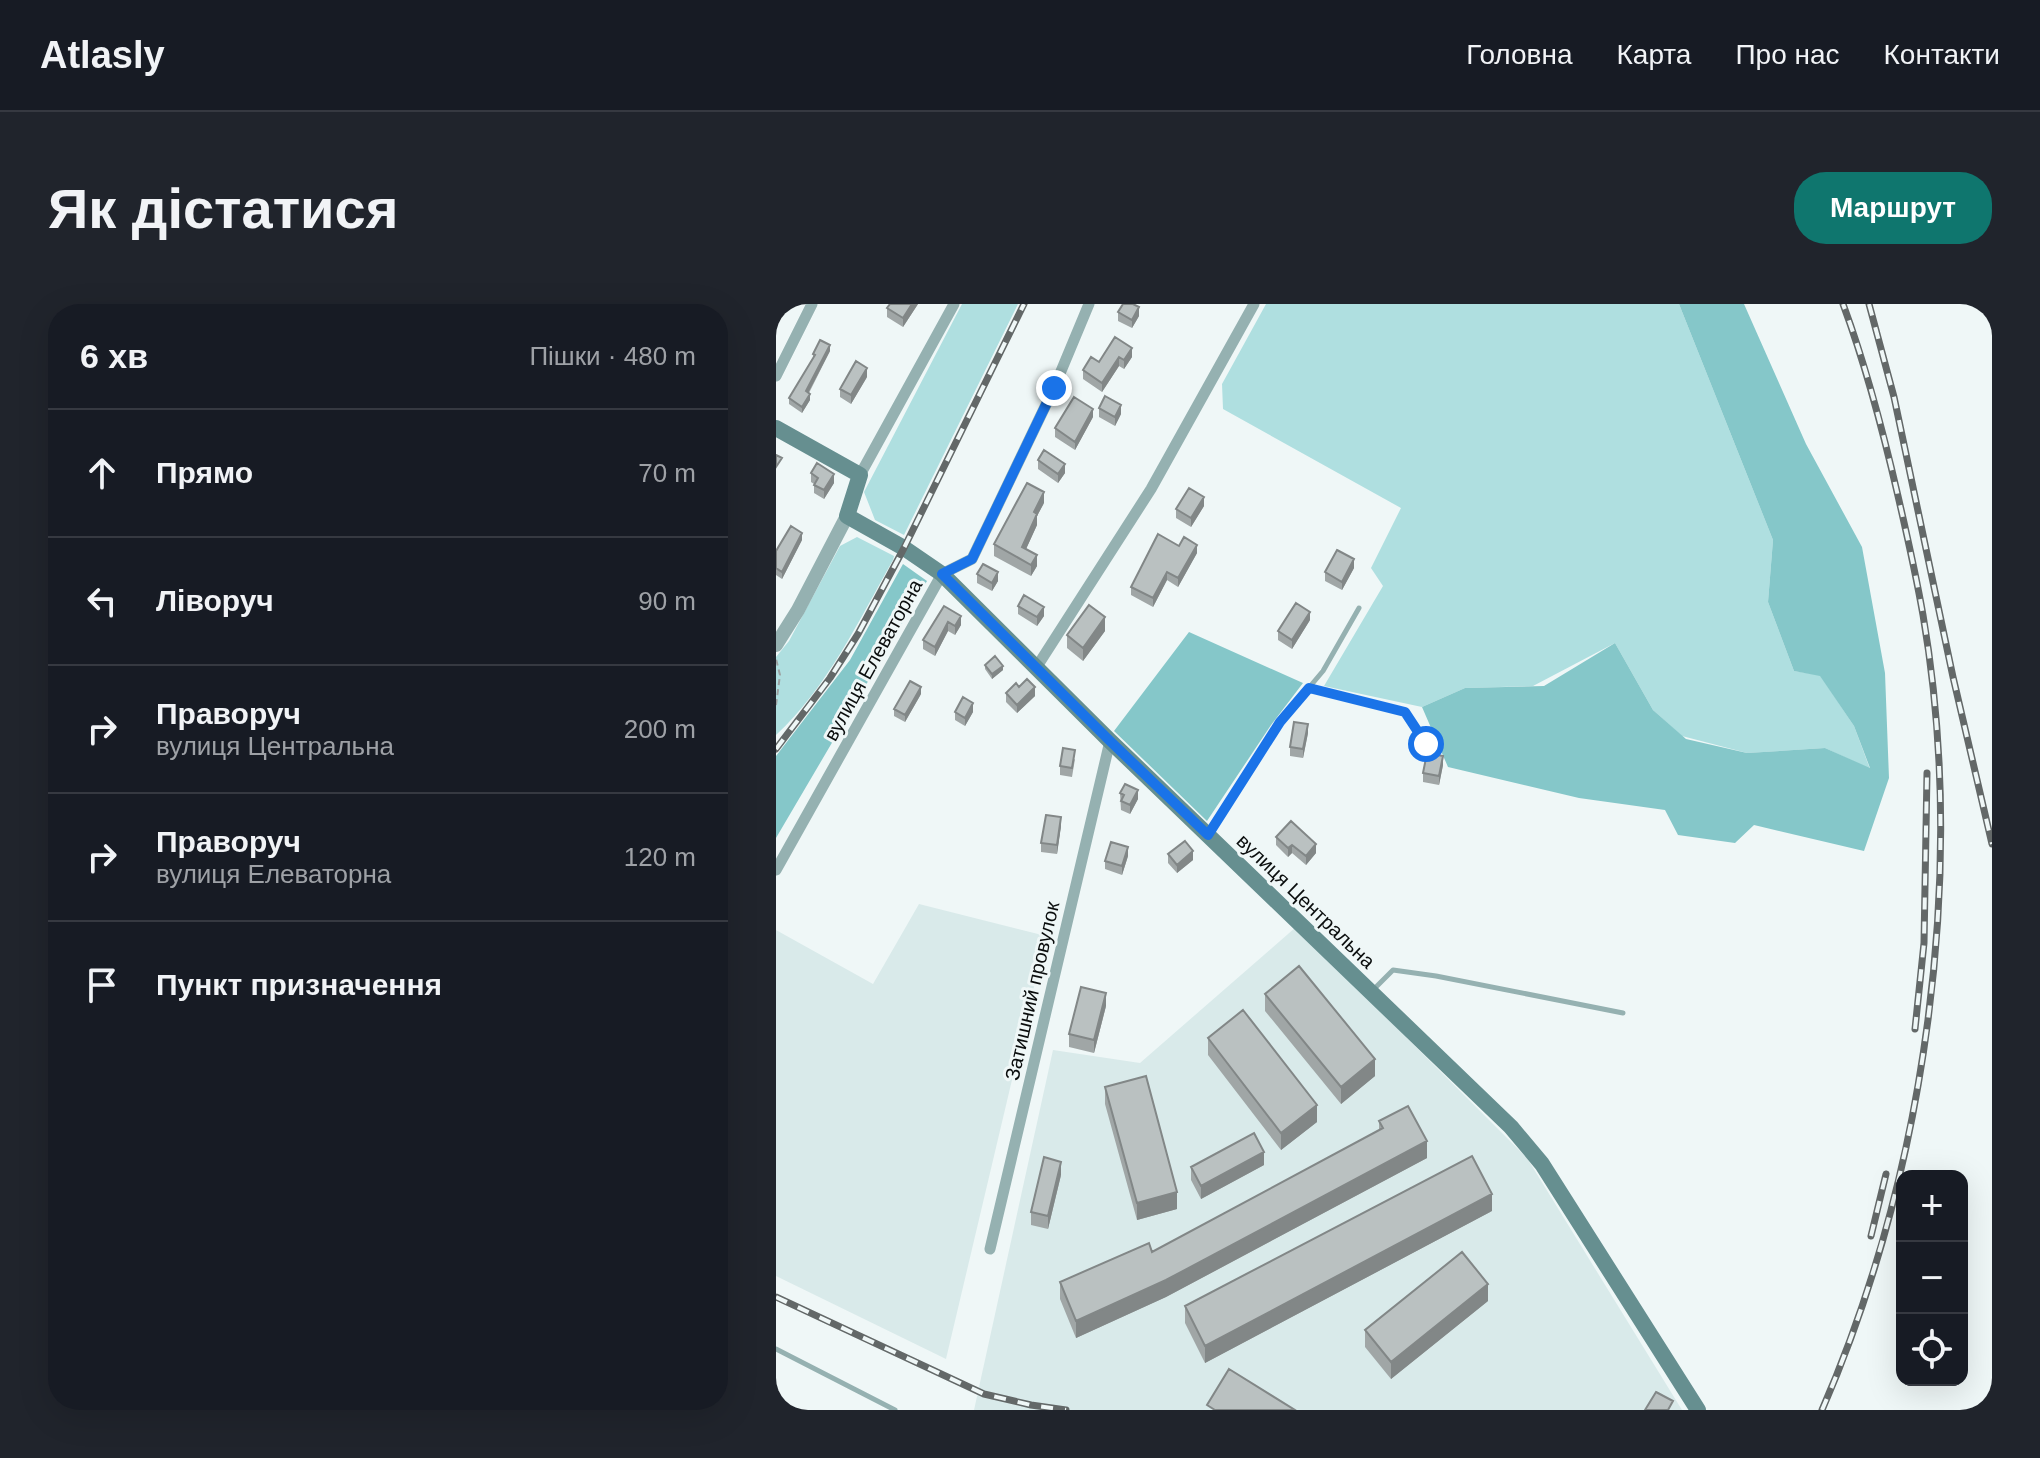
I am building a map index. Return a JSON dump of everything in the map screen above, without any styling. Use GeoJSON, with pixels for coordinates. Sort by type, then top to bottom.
{"type":"FeatureCollection","features":[{"type":"Feature","properties":{"kind":"main road"},"geometry":{"type":"LineString","coordinates":[[776,428],[860,475],[847,516]]}},
{"type":"Feature","properties":{"kind":"main road","name":"вулиця Центральна"},"geometry":{"type":"LineString","coordinates":[[847,516],[942,574],[1110,741],[1511,1127],[1542,1164],[1698,1410]]}},
{"type":"Feature","properties":{"kind":"street"},"geometry":{"type":"LineString","coordinates":[[776,376],[812,304]]}},
{"type":"Feature","properties":{"kind":"street"},"geometry":{"type":"LineString","coordinates":[[860,475],[954,304]]}},
{"type":"Feature","properties":{"kind":"street","name":"вулиця Елеваторна"},"geometry":{"type":"LineString","coordinates":[[776,870],[942,574],[972,559],[1054,388],[1089,304]]}},
{"type":"Feature","properties":{"kind":"street"},"geometry":{"type":"LineString","coordinates":[[1036,668],[1151,489],[1254,304]]}},
{"type":"Feature","properties":{"kind":"street"},"geometry":{"type":"LineString","coordinates":[[776,645],[847,516]]}},
{"type":"Feature","properties":{"kind":"street","name":"Затишний провулок"},"geometry":{"type":"LineString","coordinates":[[990,1249],[1110,741]]}},
{"type":"Feature","properties":{"kind":"lane"},"geometry":{"type":"LineString","coordinates":[[1208,835],[1280,722],[1323,671],[1359,608]]}},
{"type":"Feature","properties":{"kind":"lane"},"geometry":{"type":"LineString","coordinates":[[1309,688],[1405,712],[1426,744]]}},
{"type":"Feature","properties":{"kind":"lane"},"geometry":{"type":"LineString","coordinates":[[1371,992],[1393,970],[1623,1013]]}},
{"type":"Feature","properties":{"kind":"lane"},"geometry":{"type":"LineString","coordinates":[[776,1349],[895,1410]]}},
{"type":"Feature","properties":{"kind":"path"},"geometry":{"type":"LineString","coordinates":[[776,658],[780,675],[776,705]]}},
{"type":"Feature","properties":{"kind":"shaded area"},"geometry":{"type":"Polygon","coordinates":[[[962,304],[1018,304],[904,535],[875,520],[864,492],[962,304]]]}},
{"type":"Feature","properties":{"kind":"shaded area"},"geometry":{"type":"Polygon","coordinates":[[[1266,304],[1679,304],[1773,540],[1768,602],[1794,671],[1820,675],[1854,726],[1870,769],[1825,748],[1747,753],[1682,736],[1653,710],[1615,643],[1533,686],[1465,688],[1422,707],[1324,686],[1383,586],[1371,568],[1401,508],[1223,409],[1222,384],[1266,304]]]}},
{"type":"Feature","properties":{"kind":"shaded area"},"geometry":{"type":"Polygon","coordinates":[[[1679,304],[1744,304],[1806,444],[1862,547],[1885,673],[1889,778],[1864,851],[1754,825],[1735,843],[1678,835],[1665,810],[1579,798],[1448,767],[1422,707],[1465,688],[1544,686],[1615,643],[1653,710],[1686,739],[1747,753],[1825,748],[1870,768],[1854,726],[1820,676],[1794,671],[1768,602],[1773,540],[1679,304]]]}},
{"type":"Feature","properties":{"kind":"shaded area"},"geometry":{"type":"Polygon","coordinates":[[[857,537],[894,556],[893,560],[826,675],[776,735],[776,657],[789,641],[840,546],[857,537]]]}},
{"type":"Feature","properties":{"kind":"shaded area"},"geometry":{"type":"Polygon","coordinates":[[[903,564],[927,581],[776,838],[776,756],[850,660],[903,564]]]}},
{"type":"Feature","properties":{"kind":"shaded area"},"geometry":{"type":"Polygon","coordinates":[[[1189,632],[1303,683],[1207,821],[1114,731],[1189,632]]]}},
{"type":"Feature","properties":{"kind":"shaded area"},"geometry":{"type":"Polygon","coordinates":[[[919,904],[1046,936],[946,1359],[776,1276],[776,930],[873,984],[919,904]]]}},
{"type":"Feature","properties":{"kind":"shaded area"},"geometry":{"type":"Polygon","coordinates":[[[1296,927],[1527,1158],[1682,1410],[974,1410],[1053,1050],[1140,1063],[1296,927]]]}},
{"type":"Feature","properties":{"kind":"building"},"geometry":{"type":"Polygon","coordinates":[[[890,304],[912,304],[903,318],[887,308],[890,304]]]}},
{"type":"Feature","properties":{"kind":"building"},"geometry":{"type":"Polygon","coordinates":[[[1123,304],[1139,307],[1132,320],[1118,312],[1123,304]]]}},
{"type":"Feature","properties":{"kind":"building"},"geometry":{"type":"Polygon","coordinates":[[[1115,337],[1132,348],[1124,360],[1119,357],[1102,383],[1083,370],[1091,357],[1099,362],[1115,337]]]}},
{"type":"Feature","properties":{"kind":"building"},"geometry":{"type":"Polygon","coordinates":[[[820,340],[830,345],[806,391],[810,394],[802,407],[789,398],[815,355],[820,340]]]}},
{"type":"Feature","properties":{"kind":"building"},"geometry":{"type":"Polygon","coordinates":[[[856,361],[867,368],[851,395],[840,389],[856,361]]]}},
{"type":"Feature","properties":{"kind":"building"},"geometry":{"type":"Polygon","coordinates":[[[1105,396],[1121,405],[1115,417],[1099,408],[1105,396]]]}},
{"type":"Feature","properties":{"kind":"building"},"geometry":{"type":"Polygon","coordinates":[[[1074,397],[1093,409],[1075,442],[1055,428],[1074,397]]]}},
{"type":"Feature","properties":{"kind":"building"},"geometry":{"type":"Polygon","coordinates":[[[1044,450],[1065,464],[1058,474],[1038,460],[1044,450]]]}},
{"type":"Feature","properties":{"kind":"building"},"geometry":{"type":"Polygon","coordinates":[[[817,463],[834,474],[824,490],[814,485],[818,478],[811,473],[817,463]]]}},
{"type":"Feature","properties":{"kind":"building"},"geometry":{"type":"Polygon","coordinates":[[[1027,483],[1044,492],[1022,547],[1037,555],[1031,565],[994,544],[1027,483]]]}},
{"type":"Feature","properties":{"kind":"building"},"geometry":{"type":"Polygon","coordinates":[[[1189,488],[1204,497],[1191,518],[1176,509],[1189,488]]]}},
{"type":"Feature","properties":{"kind":"building"},"geometry":{"type":"Polygon","coordinates":[[[791,526],[802,533],[782,572],[776,568],[776,551],[791,526]]]}},
{"type":"Feature","properties":{"kind":"building"},"geometry":{"type":"Polygon","coordinates":[[[1158,534],[1179,546],[1184,537],[1197,545],[1178,578],[1167,572],[1153,598],[1131,587],[1158,534]]]}},
{"type":"Feature","properties":{"kind":"building"},"geometry":{"type":"Polygon","coordinates":[[[1337,550],[1354,559],[1342,582],[1325,572],[1337,550]]]}},
{"type":"Feature","properties":{"kind":"building"},"geometry":{"type":"Polygon","coordinates":[[[983,564],[998,572],[992,583],[977,574],[983,564]]]}},
{"type":"Feature","properties":{"kind":"building"},"geometry":{"type":"Polygon","coordinates":[[[1024,595],[1044,607],[1037,617],[1018,606],[1024,595]]]}},
{"type":"Feature","properties":{"kind":"building"},"geometry":{"type":"Polygon","coordinates":[[[1296,603],[1310,612],[1292,640],[1278,631],[1296,603]]]}},
{"type":"Feature","properties":{"kind":"building"},"geometry":{"type":"Polygon","coordinates":[[[1089,605],[1105,617],[1083,648],[1067,635],[1089,605]]]}},
{"type":"Feature","properties":{"kind":"building"},"geometry":{"type":"Polygon","coordinates":[[[944,606],[961,616],[955,626],[948,622],[935,647],[923,640],[944,606]]]}},
{"type":"Feature","properties":{"kind":"building"},"geometry":{"type":"Polygon","coordinates":[[[995,656],[1003,666],[992,674],[985,665],[995,656]]]}},
{"type":"Feature","properties":{"kind":"building"},"geometry":{"type":"Polygon","coordinates":[[[1027,679],[1035,687],[1017,705],[1006,693],[1016,683],[1019,687],[1027,679]]]}},
{"type":"Feature","properties":{"kind":"building"},"geometry":{"type":"Polygon","coordinates":[[[910,681],[921,687],[905,715],[894,709],[910,681]]]}},
{"type":"Feature","properties":{"kind":"building"},"geometry":{"type":"Polygon","coordinates":[[[963,697],[973,703],[965,718],[955,712],[963,697]]]}},
{"type":"Feature","properties":{"kind":"building"},"geometry":{"type":"Polygon","coordinates":[[[1294,722],[1308,724],[1303,749],[1290,747],[1294,722]]]}},
{"type":"Feature","properties":{"kind":"building"},"geometry":{"type":"Polygon","coordinates":[[[1063,748],[1075,750],[1072,768],[1060,766],[1063,748]]]}},
{"type":"Feature","properties":{"kind":"building"},"geometry":{"type":"Polygon","coordinates":[[[1427,753],[1443,756],[1439,776],[1423,773],[1427,753]]]}},
{"type":"Feature","properties":{"kind":"building"},"geometry":{"type":"Polygon","coordinates":[[[1125,784],[1138,790],[1130,805],[1121,801],[1124,795],[1120,793],[1125,784]]]}},
{"type":"Feature","properties":{"kind":"building"},"geometry":{"type":"Polygon","coordinates":[[[1046,815],[1061,817],[1057,845],[1041,843],[1046,815]]]}},
{"type":"Feature","properties":{"kind":"building"},"geometry":{"type":"Polygon","coordinates":[[[1291,821],[1316,844],[1306,856],[1292,845],[1288,848],[1276,837],[1291,821]]]}},
{"type":"Feature","properties":{"kind":"building"},"geometry":{"type":"Polygon","coordinates":[[[1185,841],[1193,851],[1177,865],[1168,854],[1185,841]]]}},
{"type":"Feature","properties":{"kind":"building"},"geometry":{"type":"Polygon","coordinates":[[[1111,842],[1128,847],[1122,866],[1105,861],[1111,842]]]}},
{"type":"Feature","properties":{"kind":"building"},"geometry":{"type":"Polygon","coordinates":[[[1299,966],[1375,1059],[1341,1087],[1265,994],[1299,966]]]}},
{"type":"Feature","properties":{"kind":"building"},"geometry":{"type":"Polygon","coordinates":[[[1081,987],[1106,993],[1094,1040],[1069,1034],[1081,987]]]}},
{"type":"Feature","properties":{"kind":"building"},"geometry":{"type":"Polygon","coordinates":[[[1243,1010],[1317,1105],[1281,1133],[1208,1038],[1243,1010]]]}},
{"type":"Feature","properties":{"kind":"building"},"geometry":{"type":"Polygon","coordinates":[[[1146,1076],[1177,1192],[1137,1203],[1105,1087],[1146,1076]]]}},
{"type":"Feature","properties":{"kind":"building"},"geometry":{"type":"Polygon","coordinates":[[[1408,1106],[1427,1141],[1166,1280],[1076,1321],[1060,1282],[1149,1243],[1152,1252],[1383,1128],[1379,1121],[1408,1106]]]}},
{"type":"Feature","properties":{"kind":"building"},"geometry":{"type":"Polygon","coordinates":[[[1254,1133],[1264,1152],[1201,1186],[1191,1167],[1254,1133]]]}},
{"type":"Feature","properties":{"kind":"building"},"geometry":{"type":"Polygon","coordinates":[[[1472,1156],[1492,1194],[1205,1346],[1185,1306],[1472,1156]]]}},
{"type":"Feature","properties":{"kind":"building"},"geometry":{"type":"Polygon","coordinates":[[[1044,1157],[1061,1162],[1048,1216],[1031,1212],[1044,1157]]]}},
{"type":"Feature","properties":{"kind":"building"},"geometry":{"type":"Polygon","coordinates":[[[1462,1252],[1488,1284],[1391,1362],[1365,1330],[1462,1252]]]}},
{"type":"Feature","properties":{"kind":"building"},"geometry":{"type":"Polygon","coordinates":[[[1229,1369],[1295,1410],[1215,1410],[1207,1405],[1229,1369]]]}},
{"type":"Feature","properties":{"kind":"building"},"geometry":{"type":"Polygon","coordinates":[[[1656,1392],[1673,1401],[1668,1410],[1645,1410],[1656,1392]]]}},
{"type":"Feature","properties":{"kind":"railway"},"geometry":{"type":"LineString","coordinates":[[776,749],[830,678],[858,634],[904,548],[1024,304]]}},
{"type":"Feature","properties":{"kind":"railway"},"geometry":{"type":"LineString","coordinates":[[1822,1410],[1858,1318],[1888,1221],[1911,1121],[1928,1020],[1938,917],[1940,814],[1936,713],[1923,615],[1880,423],[1843,304]]}},
{"type":"Feature","properties":{"kind":"railway"},"geometry":{"type":"LineString","coordinates":[[1869,304],[1894,397],[1992,844]]}},
{"type":"Feature","properties":{"kind":"railway"},"geometry":{"type":"LineString","coordinates":[[1915,1029],[1924,943],[1927,773]]}},
{"type":"Feature","properties":{"kind":"railway"},"geometry":{"type":"LineString","coordinates":[[1871,1236],[1886,1174]]}},
{"type":"Feature","properties":{"kind":"railway"},"geometry":{"type":"LineString","coordinates":[[776,1297],[984,1394],[1066,1410]]}},
{"type":"Feature","properties":{"kind":"route"},"geometry":{"type":"LineString","coordinates":[[1054,388],[972,559],[942,574],[1208,835],[1280,722],[1309,688],[1405,712],[1426,744]]}}]}
